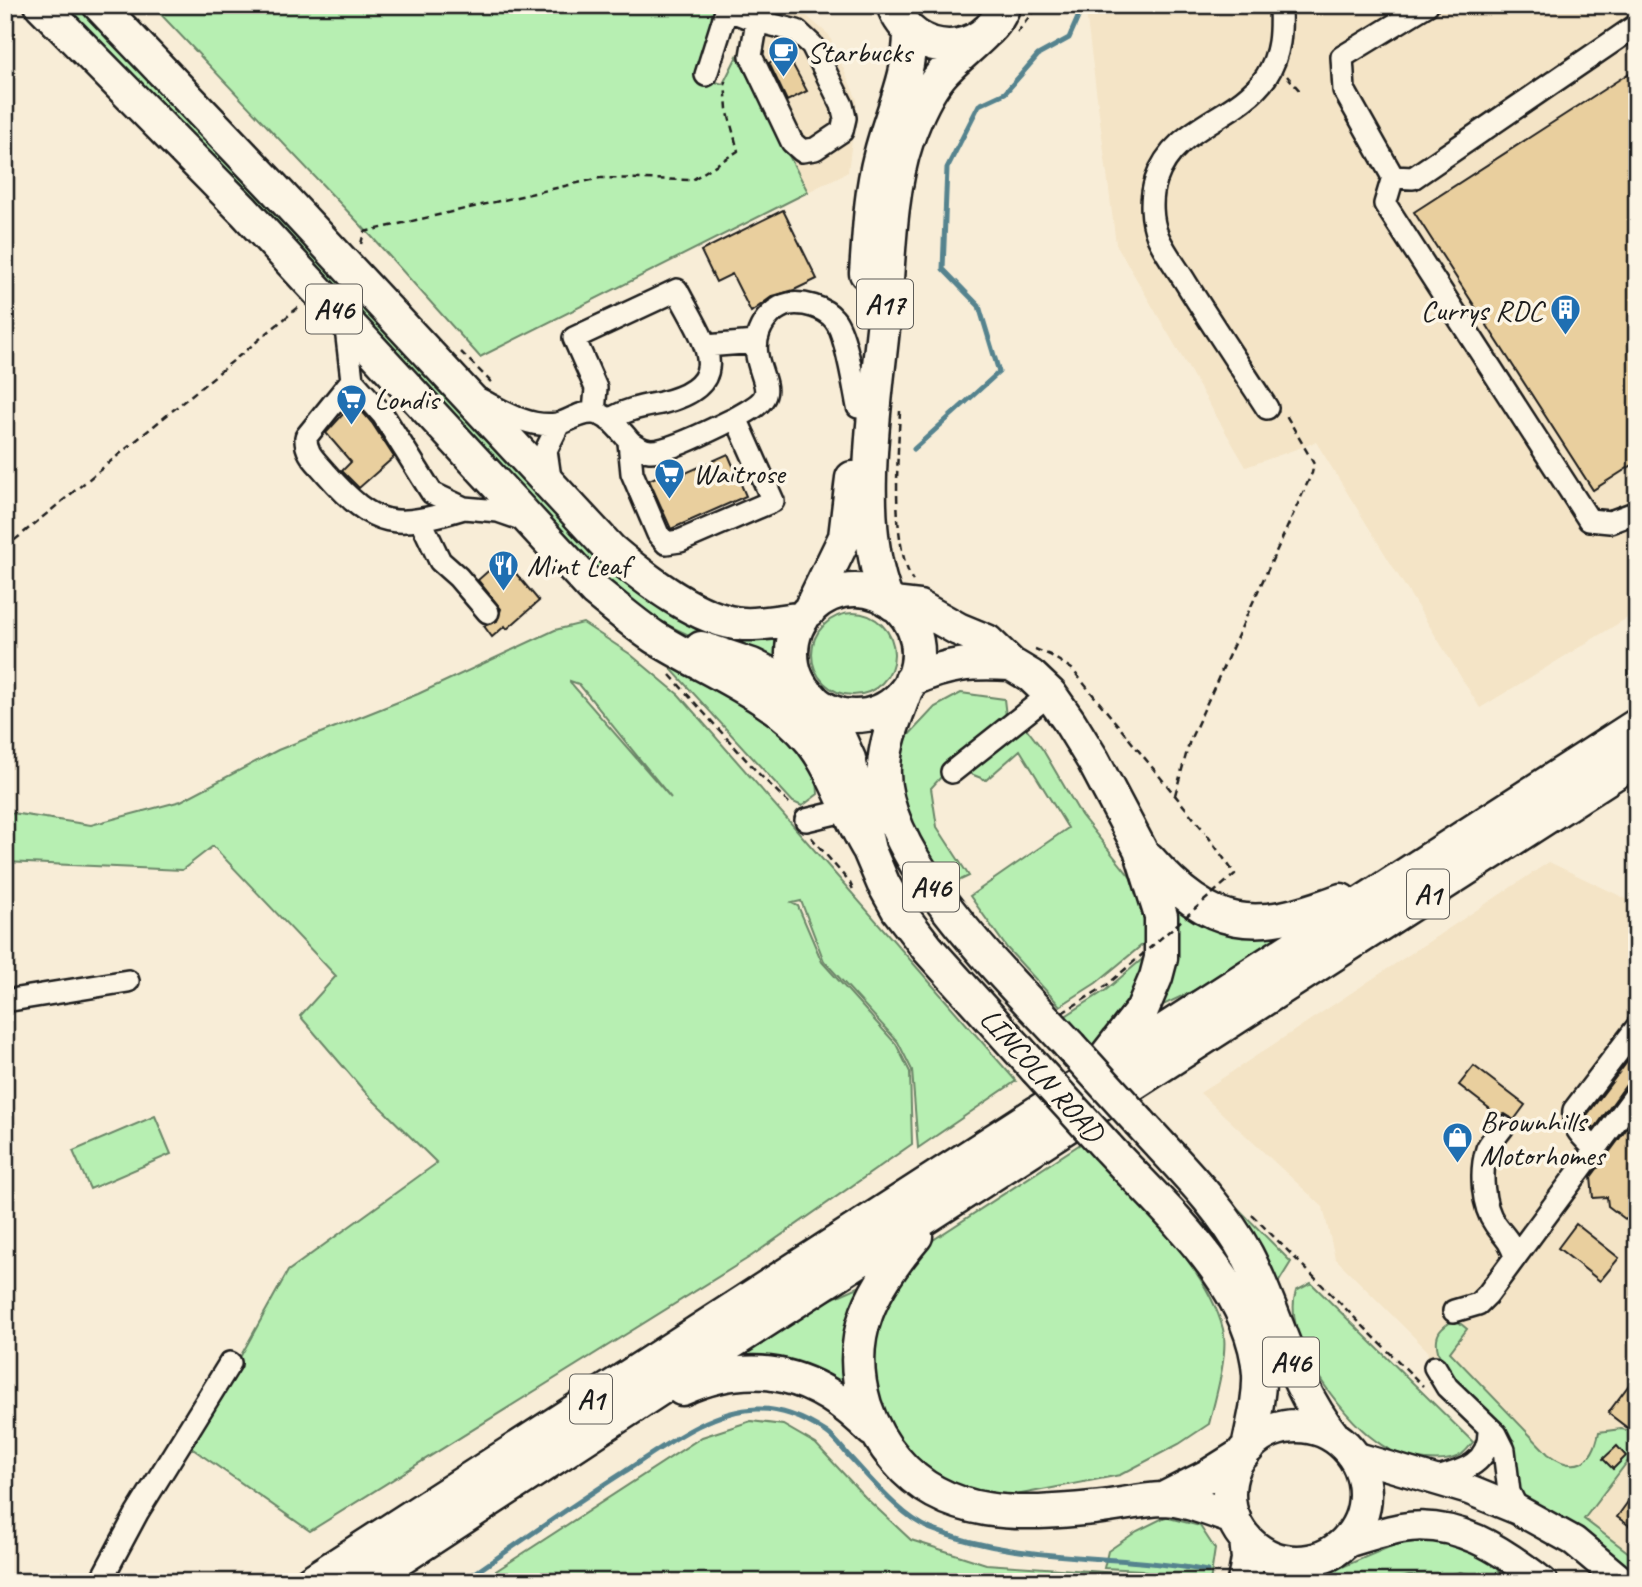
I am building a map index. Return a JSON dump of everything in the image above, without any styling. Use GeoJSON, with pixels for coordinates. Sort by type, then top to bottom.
{"type":"FeatureCollection","features":[{"type":"Feature","properties":{"kind":"highway","name":"A46"},"geometry":{"type":"LineString","coordinates":[[41,5],[173,136],[594,591],[654,637],[753,694],[810,739],[824,759],[869,849]]}},
{"type":"Feature","properties":{"kind":"highway","name":"A46"},"geometry":{"type":"LineString","coordinates":[[99,5],[272,186],[611,550],[645,578],[679,599],[721,619],[741,624],[762,624],[806,614]]}},
{"type":"Feature","properties":{"kind":"highway"},"geometry":{"type":"LineString","coordinates":[[896,14],[927,42],[947,46],[966,44],[1000,14]]}},
{"type":"Feature","properties":{"kind":"highway","name":"A17"},"geometry":{"type":"LineString","coordinates":[[806,614],[845,537],[849,522],[874,183],[887,130],[909,65],[896,14]]}},
{"type":"Feature","properties":{"kind":"highway","name":"A17"},"geometry":{"type":"LineString","coordinates":[[899,597],[876,565],[870,504],[890,239],[899,172],[906,143],[933,86],[1000,14]]}},
{"type":"Feature","properties":{"kind":"highway"},"geometry":{"type":"LineString","coordinates":[[1019,656],[936,670],[908,685],[886,708],[860,716],[834,712],[809,695],[797,676],[793,658],[794,640],[806,614],[831,595],[850,591],[873,593],[899,597],[958,629],[1019,656],[1031,676],[1050,694],[1093,760],[1140,849],[1161,916],[1161,958],[1150,995],[1133,1024],[1082,1083]]}},
{"type":"Feature","properties":{"kind":"highway"},"geometry":{"type":"LineString","coordinates":[[899,597],[916,641],[917,661],[908,685]]}},
{"type":"Feature","properties":{"kind":"highway","name":"A46"},"geometry":{"type":"LineString","coordinates":[[624,615],[683,641],[752,665],[809,695]]}},
{"type":"Feature","properties":{"kind":"highway","name":"LINCOLN ROAD"},"geometry":{"type":"LineString","coordinates":[[908,685],[887,745],[884,768],[888,806],[895,826],[921,873],[956,920],[1214,1205],[1259,1281],[1307,1399],[1344,1447]]}},
{"type":"Feature","properties":{"kind":"highway","name":"LINCOLN ROAD"},"geometry":{"type":"LineString","coordinates":[[809,695],[833,724],[849,759],[869,849],[883,883],[909,926],[1209,1258],[1226,1282],[1245,1321],[1255,1349],[1259,1374],[1257,1403],[1245,1451]]}},
{"type":"Feature","properties":{"kind":"highway","name":"A1"},"geometry":{"type":"LineString","coordinates":[[310,1582],[1637,725]]}},
{"type":"Feature","properties":{"kind":"highway","name":"A1"},"geometry":{"type":"LineString","coordinates":[[365,1582],[1637,759]]}},
{"type":"Feature","properties":{"kind":"highway"},"geometry":{"type":"LineString","coordinates":[[1140,849],[1174,887],[1188,898],[1220,914],[1254,921],[1292,917],[1401,877]]}},
{"type":"Feature","properties":{"kind":"highway"},"geometry":{"type":"LineString","coordinates":[[876,1434],[859,1379],[858,1358],[865,1316],[881,1280],[936,1211]]}},
{"type":"Feature","properties":{"kind":"highway"},"geometry":{"type":"LineString","coordinates":[[611,1421],[697,1382],[717,1376],[757,1372],[794,1378],[826,1391],[855,1412],[916,1481],[930,1491],[963,1506],[1029,1513],[1163,1499],[1192,1504],[1240,1528],[1268,1555],[1294,1562],[1312,1560],[1340,1547]]}},
{"type":"Feature","properties":{"kind":"highway"},"geometry":{"type":"LineString","coordinates":[[1163,1499],[1208,1476],[1267,1434],[1289,1427],[1312,1428],[1344,1447],[1361,1472],[1365,1498],[1359,1523],[1340,1547],[1303,1582]]}},
{"type":"Feature","properties":{"kind":"highway"},"geometry":{"type":"LineString","coordinates":[[1244,1582],[1248,1559],[1230,1501],[1230,1485],[1245,1451]]}},
{"type":"Feature","properties":{"kind":"main road"},"geometry":{"type":"LineString","coordinates":[[1344,1447],[1379,1465],[1434,1479],[1518,1510],[1574,1541],[1623,1582]]}},
{"type":"Feature","properties":{"kind":"main road"},"geometry":{"type":"LineString","coordinates":[[1340,1547],[1402,1528],[1441,1528],[1493,1546],[1543,1582]]}},
{"type":"Feature","properties":{"kind":"street"},"geometry":{"type":"LineString","coordinates":[[1427,5],[1342,57],[1344,90],[1393,177],[1385,204],[1589,520],[1610,522],[1637,512]]}},
{"type":"Feature","properties":{"kind":"street"},"geometry":{"type":"LineString","coordinates":[[715,76],[727,7],[757,21],[797,31],[812,45],[842,105],[845,118],[842,131],[815,149],[802,151],[792,142],[751,56],[757,21]]}},
{"type":"Feature","properties":{"kind":"street"},"geometry":{"type":"LineString","coordinates":[[1266,408],[1165,250],[1155,225],[1152,200],[1162,164],[1177,144],[1238,103],[1265,78],[1279,47],[1279,9]]}},
{"type":"Feature","properties":{"kind":"street"},"geometry":{"type":"LineString","coordinates":[[1393,177],[1413,178],[1637,25]]}},
{"type":"Feature","properties":{"kind":"street"},"geometry":{"type":"LineString","coordinates":[[461,388],[523,420],[559,424],[578,415],[602,416],[662,402],[698,388],[706,377],[709,364],[705,346],[677,290],[574,338],[596,388],[602,416],[629,442],[649,451],[663,449],[736,418],[760,403],[765,396],[757,359],[756,342],[760,329],[768,316],[778,309],[788,304],[820,298],[840,327],[858,407]]}},
{"type":"Feature","properties":{"kind":"street"},"geometry":{"type":"LineString","coordinates":[[345,320],[352,380],[383,415],[432,493],[464,508],[498,512],[533,522]]}},
{"type":"Feature","properties":{"kind":"street"},"geometry":{"type":"LineString","coordinates":[[705,346],[756,342]]}},
{"type":"Feature","properties":{"kind":"street"},"geometry":{"type":"LineString","coordinates":[[352,380],[306,437],[306,447],[333,482],[365,512],[389,521],[421,521],[464,508]]}},
{"type":"Feature","properties":{"kind":"street"},"geometry":{"type":"LineString","coordinates":[[629,442],[632,473],[658,534],[667,543],[673,543],[773,501],[736,418]]}},
{"type":"Feature","properties":{"kind":"street"},"geometry":{"type":"LineString","coordinates":[[551,485],[546,450],[559,424]]}},
{"type":"Feature","properties":{"kind":"street"},"geometry":{"type":"LineString","coordinates":[[421,521],[440,561],[458,577],[488,612]]}},
{"type":"Feature","properties":{"kind":"street"},"geometry":{"type":"LineString","coordinates":[[952,772],[1050,694]]}},
{"type":"Feature","properties":{"kind":"street"},"geometry":{"type":"LineString","coordinates":[[806,820],[848,810]]}},
{"type":"Feature","properties":{"kind":"street"},"geometry":{"type":"LineString","coordinates":[[5,1001],[128,981]]}},
{"type":"Feature","properties":{"kind":"street"},"geometry":{"type":"LineString","coordinates":[[1595,1149],[1579,1133],[1573,1121],[1574,1110],[1637,1027]]}},
{"type":"Feature","properties":{"kind":"street"},"geometry":{"type":"LineString","coordinates":[[1454,1311],[1478,1304],[1488,1294],[1637,1093]]}},
{"type":"Feature","properties":{"kind":"street"},"geometry":{"type":"LineString","coordinates":[[1503,1127],[1488,1148],[1484,1190],[1494,1223],[1510,1241],[1515,1256]]}},
{"type":"Feature","properties":{"kind":"street"},"geometry":{"type":"LineString","coordinates":[[100,1582],[137,1513],[230,1363]]}},
{"type":"Feature","properties":{"kind":"street"},"geometry":{"type":"LineString","coordinates":[[1434,1367],[1447,1387],[1496,1434],[1504,1450],[1507,1486],[1518,1510]]}},
{"type":"Feature","properties":{"kind":"street"},"geometry":{"type":"LineString","coordinates":[[1434,1479],[1464,1471],[1475,1463],[1490,1440],[1489,1427]]}},
{"type":"Feature","properties":{"kind":"path"},"geometry":{"type":"LineString","coordinates":[[360,246],[364,232],[600,177],[692,180],[738,151],[715,76]]}},
{"type":"Feature","properties":{"kind":"path"},"geometry":{"type":"LineString","coordinates":[[1283,76],[1289,76],[1300,91]]}},
{"type":"Feature","properties":{"kind":"path"},"geometry":{"type":"LineString","coordinates":[[5,548],[318,291]]}},
{"type":"Feature","properties":{"kind":"path"},"geometry":{"type":"LineString","coordinates":[[1175,795],[1190,740],[1314,464],[1278,402],[1266,408]]}},
{"type":"Feature","properties":{"kind":"path"},"geometry":{"type":"LineString","coordinates":[[899,597],[911,578],[903,558],[899,529],[900,406]]}},
{"type":"Feature","properties":{"kind":"path"},"geometry":{"type":"LineString","coordinates":[[1019,656],[1050,655],[1072,669],[1205,832],[1235,874],[1107,985],[1062,1013]]}},
{"type":"Feature","properties":{"kind":"path"},"geometry":{"type":"LineString","coordinates":[[665,669],[758,773],[806,820],[812,841],[850,883],[854,892]]}},
{"type":"Feature","properties":{"kind":"path"},"geometry":{"type":"LineString","coordinates":[[1294,1257],[1430,1392]]}},
{"type":"Feature","properties":{"kind":"shaded area"},"geometry":{"type":"Polygon","coordinates":[[[752,5],[794,5],[829,35],[857,100],[848,172],[808,192],[737,56],[752,5]]]}},
{"type":"Feature","properties":{"kind":"shaded area"},"geometry":{"type":"Polygon","coordinates":[[[1085,5],[1637,5],[1637,612],[1480,708],[1316,442],[1246,467],[1116,244],[1085,5]]]}},
{"type":"Feature","properties":{"kind":"shaded area","name":"Brownhills Motorhomes"},"geometry":{"type":"Polygon","coordinates":[[[1549,862],[1637,904],[1637,1559],[1583,1519],[1433,1382],[1427,1350],[1335,1258],[1323,1207],[1200,1093],[1549,862]]]}},
{"type":"Feature","properties":{"kind":"green space"},"geometry":{"type":"Polygon","coordinates":[[[58,5],[84,5],[566,523],[736,638],[757,641],[775,638],[775,663],[691,636],[663,623],[612,589],[58,5]]]}},
{"type":"Feature","properties":{"kind":"green space"},"geometry":{"type":"Polygon","coordinates":[[[152,5],[554,5],[587,9],[617,5],[720,5],[697,77],[723,84],[737,56],[808,192],[480,357],[372,237],[152,5]]]}},
{"type":"Feature","properties":{"kind":"green space"},"geometry":{"type":"Polygon","coordinates":[[[853,613],[869,616],[882,625],[891,638],[894,654],[891,670],[882,683],[869,692],[853,695],[837,692],[824,683],[815,670],[812,654],[815,638],[824,625],[837,616],[853,613]]]}},
{"type":"Feature","properties":{"kind":"green space"},"geometry":{"type":"Polygon","coordinates":[[[583,623],[630,654],[679,695],[1016,1081],[918,1148],[912,1070],[898,1042],[824,961],[801,901],[792,903],[798,906],[822,962],[896,1044],[910,1072],[912,1144],[750,1257],[310,1531],[190,1447],[288,1271],[437,1163],[365,1092],[300,1016],[336,976],[213,846],[182,870],[5,862],[5,812],[91,825],[181,801],[278,750],[418,694],[555,630],[583,623]],[[570,681],[671,798],[579,684],[570,681]]]}},
{"type":"Feature","properties":{"kind":"green space"},"geometry":{"type":"Polygon","coordinates":[[[679,659],[796,735],[817,777],[818,794],[802,806],[793,802],[672,670],[679,659]]]}},
{"type":"Feature","properties":{"kind":"green space"},"geometry":{"type":"Polygon","coordinates":[[[961,693],[1004,699],[1007,725],[1026,728],[1043,750],[1081,815],[1131,878],[1142,910],[1148,940],[1096,983],[1060,1006],[1007,948],[970,896],[1068,828],[1020,750],[986,780],[951,766],[931,788],[937,827],[969,876],[950,885],[906,818],[897,778],[904,740],[935,707],[961,693]]]}},
{"type":"Feature","properties":{"kind":"green space"},"geometry":{"type":"Polygon","coordinates":[[[1164,896],[1302,926],[1214,981],[1159,1007],[1164,896]]]}},
{"type":"Feature","properties":{"kind":"green space"},"geometry":{"type":"Polygon","coordinates":[[[1147,955],[1134,1003],[1095,1048],[1064,1017],[1106,990],[1147,955]]]}},
{"type":"Feature","properties":{"kind":"green space"},"geometry":{"type":"Polygon","coordinates":[[[155,1116],[171,1154],[90,1189],[73,1151],[155,1116]]]}},
{"type":"Feature","properties":{"kind":"green space"},"geometry":{"type":"Polygon","coordinates":[[[1082,1143],[1183,1254],[1214,1304],[1223,1329],[1224,1351],[1209,1424],[1179,1444],[1120,1475],[1016,1495],[987,1496],[945,1485],[914,1460],[891,1424],[880,1400],[873,1374],[877,1309],[927,1244],[1082,1143]]]}},
{"type":"Feature","properties":{"kind":"green space"},"geometry":{"type":"Polygon","coordinates":[[[1205,1175],[1291,1262],[1278,1283],[1275,1278],[1205,1175]]]}},
{"type":"Feature","properties":{"kind":"green space"},"geometry":{"type":"Polygon","coordinates":[[[1311,1283],[1473,1442],[1463,1453],[1444,1460],[1419,1459],[1400,1454],[1376,1441],[1346,1413],[1317,1373],[1297,1330],[1294,1310],[1296,1291],[1311,1283]]]}},
{"type":"Feature","properties":{"kind":"green space"},"geometry":{"type":"Polygon","coordinates":[[[865,1284],[858,1405],[722,1364],[804,1311],[865,1284]]]}},
{"type":"Feature","properties":{"kind":"green space"},"geometry":{"type":"Polygon","coordinates":[[[1455,1319],[1467,1329],[1450,1352],[1548,1454],[1558,1460],[1567,1464],[1581,1463],[1592,1452],[1599,1432],[1626,1430],[1637,1417],[1637,1449],[1584,1519],[1637,1559],[1637,1578],[1563,1523],[1515,1492],[1514,1441],[1465,1394],[1444,1366],[1438,1352],[1439,1332],[1455,1319]]]}},
{"type":"Feature","properties":{"kind":"green space"},"geometry":{"type":"Polygon","coordinates":[[[751,1421],[783,1425],[816,1444],[866,1498],[911,1540],[986,1564],[1133,1574],[1147,1578],[1149,1582],[479,1582],[702,1437],[751,1421]]]}},
{"type":"Feature","properties":{"kind":"green space"},"geometry":{"type":"Polygon","coordinates":[[[1165,1517],[1200,1526],[1215,1549],[1210,1582],[1161,1582],[1142,1570],[1104,1568],[1108,1551],[1137,1531],[1165,1517]]]}},
{"type":"Feature","properties":{"kind":"green space"},"geometry":{"type":"Polygon","coordinates":[[[1430,1540],[1451,1543],[1494,1561],[1505,1582],[1460,1572],[1445,1576],[1409,1576],[1382,1582],[1329,1582],[1335,1570],[1394,1545],[1430,1540]]]}},
{"type":"Feature","properties":{"kind":"building","name":"Starbucks"},"geometry":{"type":"Polygon","coordinates":[[[787,54],[807,91],[787,101],[769,63],[787,54]]]}},
{"type":"Feature","properties":{"kind":"building","name":"Currys RDC"},"geometry":{"type":"Polygon","coordinates":[[[1637,68],[1637,462],[1593,490],[1414,212],[1637,68]]]}},
{"type":"Feature","properties":{"kind":"building"},"geometry":{"type":"Polygon","coordinates":[[[783,210],[817,279],[773,296],[751,312],[732,274],[716,282],[701,251],[783,210]]]}},
{"type":"Feature","properties":{"kind":"building"},"geometry":{"type":"Polygon","coordinates":[[[354,402],[372,423],[394,457],[359,488],[342,471],[351,462],[326,433],[354,402]]]}},
{"type":"Feature","properties":{"kind":"building"},"geometry":{"type":"Polygon","coordinates":[[[728,454],[746,496],[671,529],[649,480],[674,469],[677,477],[728,454]]]}},
{"type":"Feature","properties":{"kind":"building","name":"Mint Leaf"},"geometry":{"type":"Polygon","coordinates":[[[503,558],[539,601],[507,629],[505,626],[492,637],[484,626],[497,621],[501,609],[478,580],[503,558]]]}},
{"type":"Feature","properties":{"kind":"building"},"geometry":{"type":"Polygon","coordinates":[[[1637,1049],[1637,1080],[1626,1085],[1595,1128],[1589,1123],[1587,1115],[1637,1049]]]}},
{"type":"Feature","properties":{"kind":"building"},"geometry":{"type":"Polygon","coordinates":[[[1474,1066],[1525,1105],[1514,1120],[1505,1114],[1498,1115],[1459,1085],[1474,1066]]]}},
{"type":"Feature","properties":{"kind":"building"},"geometry":{"type":"Polygon","coordinates":[[[1637,1115],[1637,1228],[1608,1206],[1607,1197],[1593,1198],[1591,1177],[1637,1115]]]}},
{"type":"Feature","properties":{"kind":"building"},"geometry":{"type":"Polygon","coordinates":[[[1576,1224],[1619,1258],[1600,1281],[1558,1248],[1576,1224]]]}},
{"type":"Feature","properties":{"kind":"building"},"geometry":{"type":"Polygon","coordinates":[[[1637,1374],[1637,1418],[1629,1429],[1608,1413],[1637,1374]]]}},
{"type":"Feature","properties":{"kind":"building"},"geometry":{"type":"Polygon","coordinates":[[[1617,1446],[1626,1456],[1613,1469],[1603,1459],[1617,1446]]]}},
{"type":"Feature","properties":{"kind":"building"},"geometry":{"type":"Polygon","coordinates":[[[1637,1489],[1637,1531],[1617,1517],[1637,1489]]]}},
{"type":"Feature","properties":{"kind":"waterway"},"geometry":{"type":"LineString","coordinates":[[914,449],[999,372],[979,306],[943,269],[947,168],[979,105],[1005,93],[1038,55],[1069,38],[1083,6]]}},
{"type":"Feature","properties":{"kind":"waterway"},"geometry":{"type":"LineString","coordinates":[[462,1582],[687,1431],[722,1416],[757,1409],[776,1410],[793,1415],[826,1432],[897,1506],[908,1516],[931,1529],[998,1548],[1172,1565],[1207,1571]]}},
{"type":"Feature","properties":{"kind":"place","name":"Starbucks"},"geometry":{"type":"Point","coordinates":[784,79]}},
{"type":"Feature","properties":{"kind":"place","name":"Currys RDC"},"geometry":{"type":"Point","coordinates":[1566,337]}},
{"type":"Feature","properties":{"kind":"place","name":"Londis"},"geometry":{"type":"Point","coordinates":[351,426]}},
{"type":"Feature","properties":{"kind":"place","name":"Waitrose"},"geometry":{"type":"Point","coordinates":[670,500]}},
{"type":"Feature","properties":{"kind":"place","name":"Mint Leaf"},"geometry":{"type":"Point","coordinates":[504,592]}},
{"type":"Feature","properties":{"kind":"place","name":"Brownhills Motorhomes"},"geometry":{"type":"Point","coordinates":[1457,1165]}}]}
